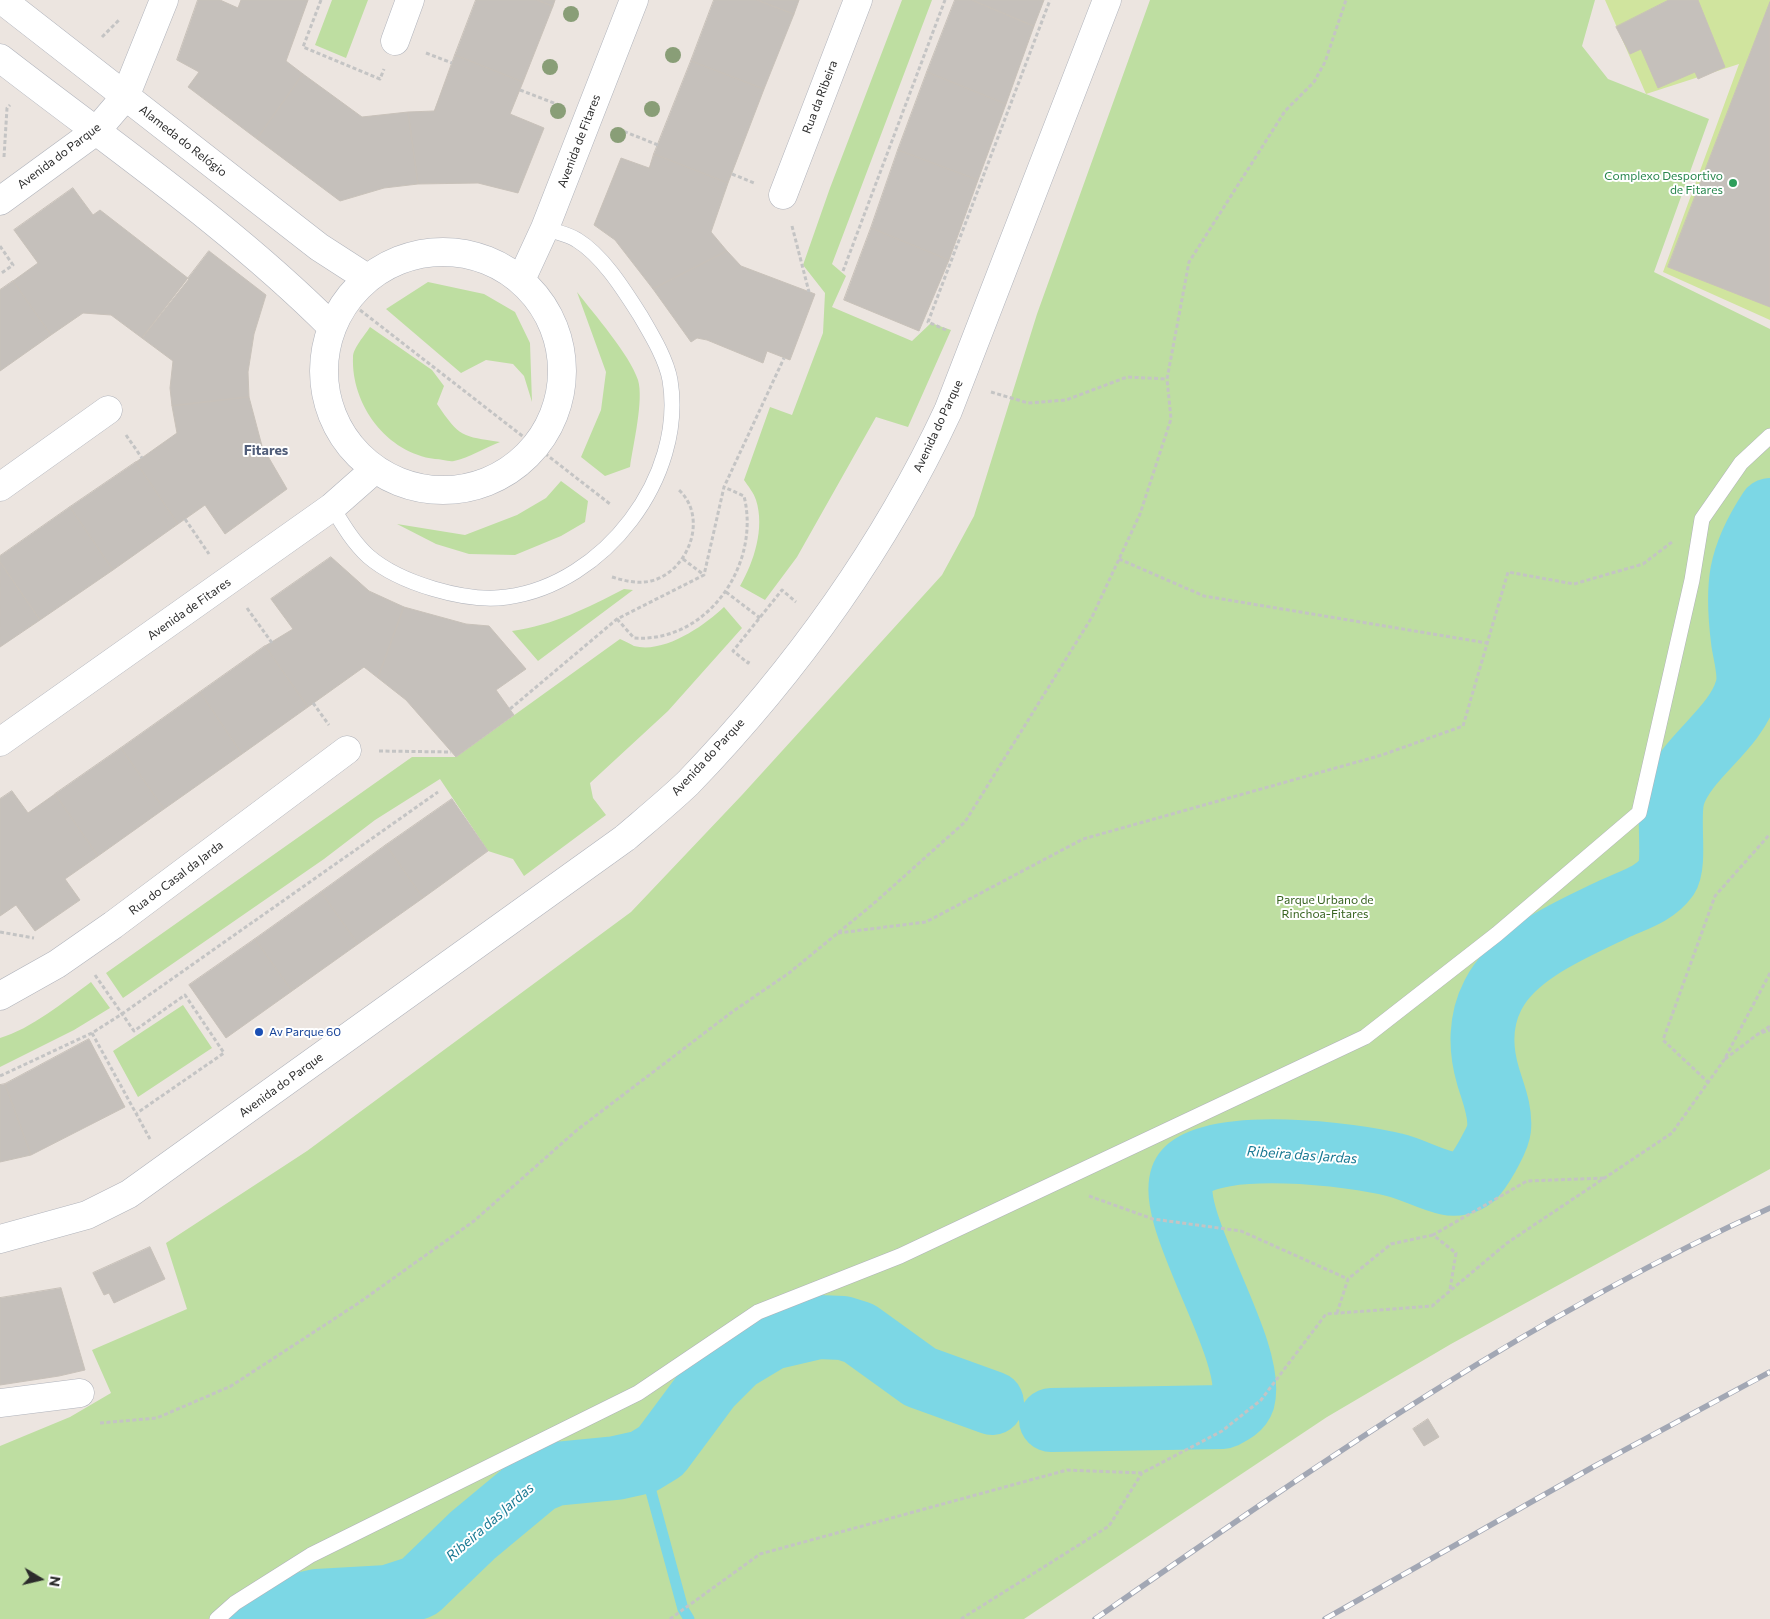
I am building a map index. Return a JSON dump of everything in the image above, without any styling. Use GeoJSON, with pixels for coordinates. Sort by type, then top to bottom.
{"type":"FeatureCollection","features":[{"type":"Feature","properties":{"kind":"street","name":"Alameda do Relógio"},"geometry":{"type":"LineString","coordinates":[[2,0],[319,247],[367,278]]}},
{"type":"Feature","properties":{"kind":"street","name":"Avenida do Parque"},"geometry":{"type":"LineString","coordinates":[[0,201],[96,131],[126,96],[164,0]]}},
{"type":"Feature","properties":{"kind":"street"},"geometry":{"type":"LineString","coordinates":[[395,41],[410,0]]}},
{"type":"Feature","properties":{"kind":"street","name":"Avenida de Fitares"},"geometry":{"type":"LineString","coordinates":[[521,280],[545,228],[634,0]]}},
{"type":"Feature","properties":{"kind":"street","name":"Rua da Ribeira"},"geometry":{"type":"LineString","coordinates":[[783,195],[858,0]]}},
{"type":"Feature","properties":{"kind":"street","name":"Avenida do Parque"},"geometry":{"type":"LineString","coordinates":[[0,1239],[87,1215],[128,1194],[625,838],[687,783],[799,655],[846,590],[925,460],[959,382],[1107,0]]}},
{"type":"Feature","properties":{"kind":"street"},"geometry":{"type":"LineString","coordinates":[[0,58],[172,189],[291,286],[332,327]]}},
{"type":"Feature","properties":{"kind":"street"},"geometry":{"type":"LineString","coordinates":[[428,252],[461,253],[493,262],[521,280],[544,308],[560,342],[563,379],[555,415],[536,447],[512,470],[479,486],[443,492],[407,486],[374,470],[351,448],[334,421],[325,390],[324,358],[332,327],[347,300],[367,278],[396,261],[428,252]]}},
{"type":"Feature","properties":{"kind":"street"},"geometry":{"type":"LineString","coordinates":[[0,487],[108,410]]}},
{"type":"Feature","properties":{"kind":"street","name":"Avenida de Fitares"},"geometry":{"type":"LineString","coordinates":[[0,742],[332,508],[374,470]]}},
{"type":"Feature","properties":{"kind":"street","name":"Rua do Casal da Jarda"},"geometry":{"type":"LineString","coordinates":[[0,996],[57,964],[113,925],[347,750]]}},
{"type":"Feature","properties":{"kind":"street"},"geometry":{"type":"LineString","coordinates":[[0,1403],[80,1393]]}},
{"type":"Feature","properties":{"kind":"lane"},"geometry":{"type":"LineString","coordinates":[[332,508],[348,533],[376,561],[416,582],[442,591],[476,597],[506,597],[535,590],[566,576],[597,556],[632,522],[656,479],[666,448],[673,412],[669,378],[652,336],[620,283],[577,240],[545,228]]}},
{"type":"Feature","properties":{"kind":"lane"},"geometry":{"type":"LineString","coordinates":[[217,1619],[235,1603],[311,1555],[638,1393],[758,1312],[900,1256],[1365,1037],[1497,934],[1639,813],[1692,580],[1702,519],[1741,463],[1770,436]]}},
{"type":"Feature","properties":{"kind":"path"},"geometry":{"type":"LineString","coordinates":[[321,0],[303,46],[380,80]]}},
{"type":"Feature","properties":{"kind":"path"},"geometry":{"type":"LineString","coordinates":[[843,270],[945,0]]}},
{"type":"Feature","properties":{"kind":"path"},"geometry":{"type":"LineString","coordinates":[[973,343],[928,322],[1050,0]]}},
{"type":"Feature","properties":{"kind":"path"},"geometry":{"type":"LineString","coordinates":[[100,1423],[157,1418],[230,1386],[357,1304],[474,1221],[577,1130],[732,1012],[789,973],[837,934],[965,822],[1092,616],[1140,514],[1171,419],[1167,379],[1189,262],[1285,111],[1314,82],[1325,62],[1346,0]]}},
{"type":"Feature","properties":{"kind":"path"},"geometry":{"type":"LineString","coordinates":[[0,246],[13,265],[0,274]]}},
{"type":"Feature","properties":{"kind":"path"},"geometry":{"type":"LineString","coordinates":[[347,300],[592,491]]}},
{"type":"Feature","properties":{"kind":"path"},"geometry":{"type":"LineString","coordinates":[[704,575],[724,487],[784,358]]}},
{"type":"Feature","properties":{"kind":"path"},"geometry":{"type":"LineString","coordinates":[[959,382],[1028,403],[1066,400],[1127,377],[1167,379]]}},
{"type":"Feature","properties":{"kind":"path"},"geometry":{"type":"LineString","coordinates":[[617,619],[634,638],[650,639],[668,634],[696,620],[726,592],[739,569],[744,553],[748,533],[748,513],[744,496],[724,487]]}},
{"type":"Feature","properties":{"kind":"path"},"geometry":{"type":"LineString","coordinates":[[613,577],[631,582],[651,581],[668,573],[683,559],[691,543],[694,525],[690,507],[681,491]]}},
{"type":"Feature","properties":{"kind":"path"},"geometry":{"type":"LineString","coordinates":[[837,934],[926,922],[1083,839],[1382,755],[1463,726],[1508,572],[1574,584],[1644,564],[1702,519]]}},
{"type":"Feature","properties":{"kind":"path"},"geometry":{"type":"LineString","coordinates":[[683,559],[704,575]]}},
{"type":"Feature","properties":{"kind":"path"},"geometry":{"type":"LineString","coordinates":[[1119,559],[1204,596],[1487,643]]}},
{"type":"Feature","properties":{"kind":"path"},"geometry":{"type":"LineString","coordinates":[[510,709],[617,619],[704,575]]}},
{"type":"Feature","properties":{"kind":"path"},"geometry":{"type":"LineString","coordinates":[[754,655],[748,663],[733,651],[782,590]]}},
{"type":"Feature","properties":{"kind":"path"},"geometry":{"type":"LineString","coordinates":[[726,592],[760,618]]}},
{"type":"Feature","properties":{"kind":"path"},"geometry":{"type":"LineString","coordinates":[[0,1076],[92,1033],[122,1014],[438,792]]}},
{"type":"Feature","properties":{"kind":"path"},"geometry":{"type":"LineString","coordinates":[[1709,1082],[1663,1040],[1715,896],[1770,834]]}},
{"type":"Feature","properties":{"kind":"path"},"geometry":{"type":"LineString","coordinates":[[670,1619],[760,1554],[1067,1470],[1142,1472],[1222,1431],[1261,1400],[1326,1314],[1432,1306],[1507,1243],[1672,1133],[1724,1060],[1770,973]]}},
{"type":"Feature","properties":{"kind":"path"},"geometry":{"type":"LineString","coordinates":[[99,980],[134,1031],[185,996],[224,1052],[137,1113]]}},
{"type":"Feature","properties":{"kind":"path"},"geometry":{"type":"LineString","coordinates":[[1724,1060],[1770,1026]]}},
{"type":"Feature","properties":{"kind":"path"},"geometry":{"type":"LineString","coordinates":[[1758,1034],[1770,1030]]}},
{"type":"Feature","properties":{"kind":"path"},"geometry":{"type":"LineString","coordinates":[[92,1033],[137,1113],[164,1168]]}},
{"type":"Feature","properties":{"kind":"path"},"geometry":{"type":"LineString","coordinates":[[1336,1313],[1348,1279],[1391,1244],[1433,1235],[1527,1181],[1605,1178]]}},
{"type":"Feature","properties":{"kind":"path"},"geometry":{"type":"LineString","coordinates":[[1055,1184],[1153,1218],[1241,1231],[1348,1279]]}},
{"type":"Feature","properties":{"kind":"path"},"geometry":{"type":"LineString","coordinates":[[1433,1235],[1456,1253],[1450,1290]]}},
{"type":"Feature","properties":{"kind":"path"},"geometry":{"type":"LineString","coordinates":[[961,1619],[1109,1526],[1142,1472]]}},
{"type":"Feature","properties":{"kind":"green space"},"geometry":{"type":"Polygon","coordinates":[[[332,0],[368,0],[346,58],[315,45],[332,0]]]}},
{"type":"Feature","properties":{"kind":"green space"},"geometry":{"type":"Polygon","coordinates":[[[902,0],[932,0],[832,264],[846,276],[832,307],[912,341],[931,323],[951,330],[908,427],[876,417],[797,557],[765,600],[740,586],[754,556],[759,533],[755,497],[744,480],[770,407],[792,415],[823,333],[825,293],[803,265],[830,188],[902,0]]]}},
{"type":"Feature","properties":{"kind":"green space","name":"Parque Urbano de Rinchoa-Fitares"},"geometry":{"type":"Polygon","coordinates":[[[1150,0],[1595,0],[1582,46],[1608,79],[1709,119],[1654,272],[1770,329],[1770,1169],[1451,1344],[1327,1417],[1024,1619],[0,1619],[0,1446],[70,1417],[111,1393],[92,1350],[187,1309],[166,1243],[307,1151],[631,912],[742,795],[942,575],[974,516],[1037,314],[1150,0]]]}},
{"type":"Feature","properties":{"kind":"green space","name":"Complexo Desportivo de Fitares"},"geometry":{"type":"Polygon","coordinates":[[[1605,0],[1770,0],[1770,320],[1663,272],[1739,64],[1646,94],[1605,0]]]}},
{"type":"Feature","properties":{"kind":"green space"},"geometry":{"type":"Polygon","coordinates":[[[428,282],[484,294],[515,312],[530,343],[532,402],[524,376],[513,364],[486,360],[461,373],[386,309],[428,282]]]}},
{"type":"Feature","properties":{"kind":"green space"},"geometry":{"type":"Polygon","coordinates":[[[577,292],[611,335],[627,359],[634,370],[640,389],[639,411],[630,467],[605,476],[581,457],[601,410],[606,372],[577,292]]]}},
{"type":"Feature","properties":{"kind":"green space"},"geometry":{"type":"Polygon","coordinates":[[[370,327],[432,370],[444,386],[437,404],[457,429],[469,436],[500,442],[466,457],[449,461],[418,455],[387,437],[365,409],[354,375],[354,353],[370,327]]]}},
{"type":"Feature","properties":{"kind":"green space"},"geometry":{"type":"Polygon","coordinates":[[[561,481],[588,501],[585,522],[561,536],[515,555],[469,554],[436,544],[397,524],[465,535],[517,515],[546,498],[561,481]]]}},
{"type":"Feature","properties":{"kind":"green space"},"geometry":{"type":"Polygon","coordinates":[[[624,589],[633,590],[538,661],[512,631],[556,620],[624,589]]]}},
{"type":"Feature","properties":{"kind":"green space"},"geometry":{"type":"Polygon","coordinates":[[[724,607],[742,628],[668,711],[590,783],[593,798],[606,815],[524,876],[513,859],[488,851],[440,779],[375,820],[324,859],[123,998],[106,973],[412,757],[456,757],[620,639],[634,646],[658,646],[683,637],[695,630],[724,607]]]}},
{"type":"Feature","properties":{"kind":"green space"},"geometry":{"type":"Polygon","coordinates":[[[91,982],[110,1008],[74,1030],[0,1067],[0,1038],[12,1034],[36,1021],[91,982]]]}},
{"type":"Feature","properties":{"kind":"green space"},"geometry":{"type":"Polygon","coordinates":[[[183,1005],[212,1048],[138,1097],[113,1051],[183,1005]]]}},
{"type":"Feature","properties":{"kind":"building"},"geometry":{"type":"Polygon","coordinates":[[[198,0],[220,0],[238,8],[241,0],[308,0],[286,61],[303,74],[257,139],[188,87],[199,72],[177,60],[198,0]]]}},
{"type":"Feature","properties":{"kind":"building"},"geometry":{"type":"Polygon","coordinates":[[[476,0],[537,0],[553,6],[523,82],[455,55],[476,0]]]}},
{"type":"Feature","properties":{"kind":"building"},"geometry":{"type":"Polygon","coordinates":[[[537,0],[555,0],[553,6],[537,0]]]}},
{"type":"Feature","properties":{"kind":"building"},"geometry":{"type":"Polygon","coordinates":[[[714,0],[757,0],[794,14],[764,89],[691,61],[714,0]]]}},
{"type":"Feature","properties":{"kind":"building"},"geometry":{"type":"Polygon","coordinates":[[[757,0],[799,0],[794,14],[757,0]]]}},
{"type":"Feature","properties":{"kind":"building"},"geometry":{"type":"Polygon","coordinates":[[[955,0],[972,0],[1034,26],[1006,104],[927,72],[955,0]]]}},
{"type":"Feature","properties":{"kind":"building"},"geometry":{"type":"Polygon","coordinates":[[[972,0],[1044,0],[1034,26],[972,0]]]}},
{"type":"Feature","properties":{"kind":"building"},"geometry":{"type":"Polygon","coordinates":[[[1669,0],[1698,0],[1725,67],[1698,79],[1695,72],[1658,88],[1641,49],[1630,54],[1616,27],[1669,0]]]}},
{"type":"Feature","properties":{"kind":"building"},"geometry":{"type":"Polygon","coordinates":[[[1770,2],[1770,307],[1668,267],[1770,2]]]}},
{"type":"Feature","properties":{"kind":"building"},"geometry":{"type":"Polygon","coordinates":[[[455,55],[523,82],[510,114],[544,128],[518,193],[478,183],[418,184],[408,112],[434,111],[455,55]]]}},
{"type":"Feature","properties":{"kind":"building"},"geometry":{"type":"Polygon","coordinates":[[[691,61],[764,89],[728,183],[654,154],[691,61]]]}},
{"type":"Feature","properties":{"kind":"building"},"geometry":{"type":"Polygon","coordinates":[[[927,72],[1006,104],[978,180],[898,150],[927,72]]]}},
{"type":"Feature","properties":{"kind":"building"},"geometry":{"type":"Polygon","coordinates":[[[303,74],[362,117],[408,112],[418,184],[384,188],[340,201],[257,139],[303,74]]]}},
{"type":"Feature","properties":{"kind":"building"},"geometry":{"type":"Polygon","coordinates":[[[898,150],[978,180],[949,260],[871,228],[898,150]]]}},
{"type":"Feature","properties":{"kind":"building"},"geometry":{"type":"Polygon","coordinates":[[[654,154],[728,183],[711,232],[727,251],[653,289],[615,240],[594,225],[621,158],[649,168],[654,154]]]}},
{"type":"Feature","properties":{"kind":"building"},"geometry":{"type":"Polygon","coordinates":[[[73,188],[93,215],[100,210],[189,279],[142,338],[111,315],[83,313],[51,335],[13,281],[38,263],[14,230],[73,188]]]}},
{"type":"Feature","properties":{"kind":"building"},"geometry":{"type":"Polygon","coordinates":[[[871,228],[949,260],[919,331],[844,300],[871,228]]]}},
{"type":"Feature","properties":{"kind":"building"},"geometry":{"type":"Polygon","coordinates":[[[209,251],[266,295],[254,334],[248,372],[249,397],[172,406],[170,388],[173,361],[142,338],[209,251]]]}},
{"type":"Feature","properties":{"kind":"building"},"geometry":{"type":"Polygon","coordinates":[[[727,251],[741,266],[815,294],[790,360],[767,351],[763,363],[707,340],[697,338],[691,342],[653,289],[727,251]]]}},
{"type":"Feature","properties":{"kind":"building"},"geometry":{"type":"Polygon","coordinates":[[[13,281],[51,335],[0,371],[0,290],[13,281]]]}},
{"type":"Feature","properties":{"kind":"building"},"geometry":{"type":"Polygon","coordinates":[[[249,397],[262,446],[287,489],[225,534],[205,505],[178,524],[136,462],[177,433],[172,406],[249,397]]]}},
{"type":"Feature","properties":{"kind":"building"},"geometry":{"type":"Polygon","coordinates":[[[136,462],[178,524],[113,570],[70,507],[136,462]]]}},
{"type":"Feature","properties":{"kind":"building"},"geometry":{"type":"Polygon","coordinates":[[[70,507],[113,570],[40,620],[0,562],[0,556],[70,507]]]}},
{"type":"Feature","properties":{"kind":"building"},"geometry":{"type":"Polygon","coordinates":[[[331,557],[369,591],[404,607],[378,678],[364,667],[308,707],[265,646],[293,629],[271,599],[331,557]]]}},
{"type":"Feature","properties":{"kind":"building"},"geometry":{"type":"Polygon","coordinates":[[[0,562],[40,620],[0,647],[0,562]]]}},
{"type":"Feature","properties":{"kind":"building"},"geometry":{"type":"Polygon","coordinates":[[[404,607],[466,624],[489,626],[526,669],[496,690],[514,715],[456,757],[406,700],[378,678],[404,607]]]}},
{"type":"Feature","properties":{"kind":"building"},"geometry":{"type":"Polygon","coordinates":[[[265,646],[308,707],[242,754],[200,692],[265,646]]]}},
{"type":"Feature","properties":{"kind":"building"},"geometry":{"type":"Polygon","coordinates":[[[200,692],[242,754],[164,809],[121,748],[200,692]]]}},
{"type":"Feature","properties":{"kind":"building"},"geometry":{"type":"Polygon","coordinates":[[[121,748],[164,809],[98,856],[55,794],[121,748]]]}},
{"type":"Feature","properties":{"kind":"building"},"geometry":{"type":"Polygon","coordinates":[[[12,791],[28,813],[55,794],[98,856],[65,879],[80,900],[35,931],[16,905],[0,916],[0,799],[12,791]]]}},
{"type":"Feature","properties":{"kind":"building"},"geometry":{"type":"Polygon","coordinates":[[[452,799],[488,851],[423,898],[386,845],[452,799]]]}},
{"type":"Feature","properties":{"kind":"building"},"geometry":{"type":"Polygon","coordinates":[[[386,845],[423,898],[358,944],[321,892],[386,845]]]}},
{"type":"Feature","properties":{"kind":"building"},"geometry":{"type":"Polygon","coordinates":[[[321,892],[358,944],[292,991],[255,939],[321,892]]]}},
{"type":"Feature","properties":{"kind":"building"},"geometry":{"type":"Polygon","coordinates":[[[255,939],[292,991],[226,1038],[189,985],[255,939]]]}},
{"type":"Feature","properties":{"kind":"building"},"geometry":{"type":"Polygon","coordinates":[[[89,1039],[125,1107],[31,1155],[5,1084],[89,1039]]]}},
{"type":"Feature","properties":{"kind":"building"},"geometry":{"type":"Polygon","coordinates":[[[5,1084],[31,1155],[0,1162],[0,1085],[5,1084]]]}},
{"type":"Feature","properties":{"kind":"building"},"geometry":{"type":"Polygon","coordinates":[[[150,1247],[165,1279],[114,1303],[109,1293],[104,1295],[93,1273],[150,1247]]]}},
{"type":"Feature","properties":{"kind":"building"},"geometry":{"type":"Polygon","coordinates":[[[61,1288],[85,1370],[0,1385],[0,1298],[61,1288]]]}},
{"type":"Feature","properties":{"kind":"building"},"geometry":{"type":"Polygon","coordinates":[[[1428,1419],[1439,1437],[1424,1446],[1413,1429],[1428,1419]]]}},
{"type":"Feature","properties":{"kind":"waterway","name":"Ribeira das Jardas"},"geometry":{"type":"LineString","coordinates":[[1051,1420],[1223,1417],[1242,1403],[1243,1377],[1236,1347],[1184,1214],[1180,1188],[1186,1171],[1202,1161],[1225,1155],[1254,1152],[1318,1153],[1375,1161],[1401,1167],[1450,1184],[1467,1181],[1477,1172],[1495,1142],[1499,1129],[1498,1109],[1485,1066],[1483,1045],[1484,1024],[1493,995],[1515,967],[1546,944],[1650,893],[1667,877],[1671,862],[1671,805],[1673,796],[1679,782],[1688,769],[1732,718],[1741,704],[1747,689],[1748,671],[1740,604],[1742,572],[1752,543],[1770,510]]}},
{"type":"Feature","properties":{"kind":"waterway","name":"Ribeira das Jardas"},"geometry":{"type":"LineString","coordinates":[[257,1619],[281,1609],[317,1601],[388,1597],[419,1587],[473,1535],[538,1481],[555,1474],[616,1468],[643,1462],[661,1451],[710,1385],[736,1359],[771,1338],[818,1327],[843,1328],[859,1333],[920,1377],[992,1403]]}},
{"type":"Feature","properties":{"kind":"waterway"},"geometry":{"type":"LineString","coordinates":[[643,1462],[683,1609],[689,1619]]}},
{"type":"Feature","properties":{"kind":"railway"},"geometry":{"type":"LineString","coordinates":[[1095,1619],[1340,1452],[1507,1346],[1593,1297],[1681,1251],[1770,1208]]}},
{"type":"Feature","properties":{"kind":"railway"},"geometry":{"type":"LineString","coordinates":[[1325,1619],[1593,1467],[1770,1372]]}},
{"type":"Feature","properties":{"kind":"place","name":"Complexo Desportivo de Fitares"},"geometry":{"type":"Point","coordinates":[1733,183]}},
{"type":"Feature","properties":{"kind":"place","name":"Av Parque 60"},"geometry":{"type":"Point","coordinates":[259,1032]}},
{"type":"Feature","properties":{"kind":"district","name":"Fitares"},"geometry":{"type":"Point","coordinates":[266,450]}}]}
